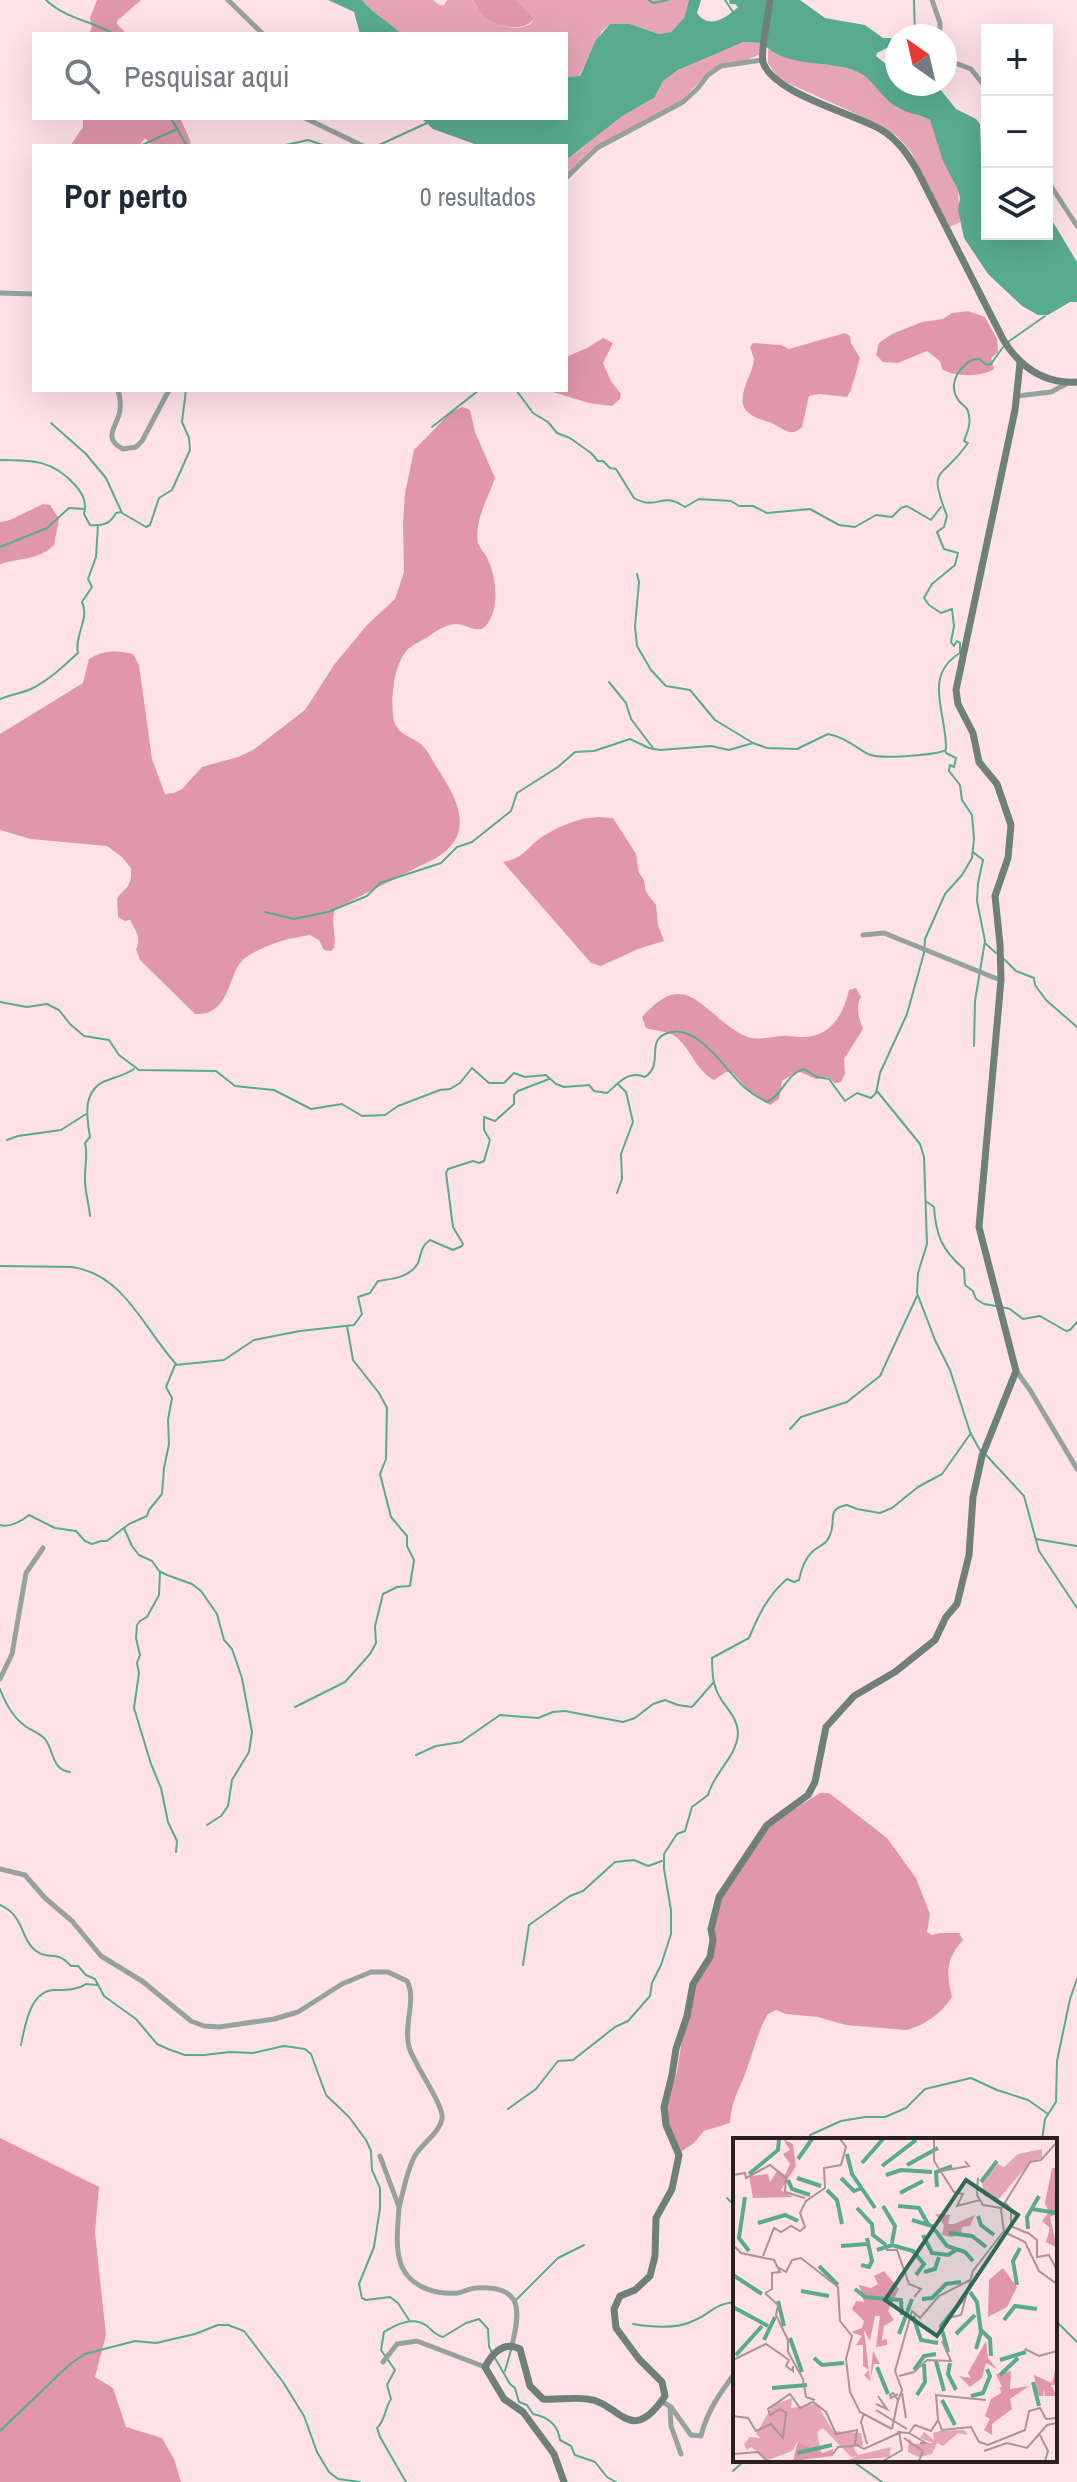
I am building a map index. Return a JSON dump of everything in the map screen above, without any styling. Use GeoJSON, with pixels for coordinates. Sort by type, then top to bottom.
{"type":"FeatureCollection","features":[{"type":"Feature","properties":{"kind":"street"},"geometry":{"type":"LineString","coordinates":[[228,0],[261,32]]}},
{"type":"Feature","properties":{"kind":"street"},"geometry":{"type":"LineString","coordinates":[[770,0],[762,60],[772,76],[788,88],[881,130],[902,146],[1006,345],[1020,363],[1037,374],[1073,382]]}},
{"type":"Feature","properties":{"kind":"street"},"geometry":{"type":"LineString","coordinates":[[932,0],[940,24]]}},
{"type":"Feature","properties":{"kind":"street"},"geometry":{"type":"LineString","coordinates":[[568,176],[597,148],[683,102],[708,75],[721,66],[762,60]]}},
{"type":"Feature","properties":{"kind":"street"},"geometry":{"type":"LineString","coordinates":[[957,63],[971,69],[981,82]]}},
{"type":"Feature","properties":{"kind":"street"},"geometry":{"type":"LineString","coordinates":[[309,120],[359,144]]}},
{"type":"Feature","properties":{"kind":"street"},"geometry":{"type":"LineString","coordinates":[[1053,189],[1077,226]]}},
{"type":"Feature","properties":{"kind":"street"},"geometry":{"type":"LineString","coordinates":[[0,293],[32,294]]}},
{"type":"Feature","properties":{"kind":"street"},"geometry":{"type":"LineString","coordinates":[[1020,363],[1017,396],[995,512],[956,690],[958,704],[973,733],[979,762],[997,784],[1011,825],[1008,858],[995,896],[1001,980],[979,1227],[1016,1371],[1077,1469]]}},
{"type":"Feature","properties":{"kind":"street"},"geometry":{"type":"LineString","coordinates":[[1017,396],[1051,392],[1073,382]]}},
{"type":"Feature","properties":{"kind":"street"},"geometry":{"type":"LineString","coordinates":[[118,392],[121,408],[111,433],[115,444],[123,449],[136,447],[142,441],[168,392]]}},
{"type":"Feature","properties":{"kind":"street"},"geometry":{"type":"LineString","coordinates":[[863,935],[884,933],[1001,980]]}},
{"type":"Feature","properties":{"kind":"street"},"geometry":{"type":"LineString","coordinates":[[512,2345],[520,2349],[530,2386],[543,2399],[588,2399],[624,2419],[638,2420],[657,2408],[665,2396],[662,2382],[639,2359],[616,2328],[614,2309],[620,2296],[635,2290],[650,2276],[655,2256],[656,2218],[672,2189],[679,2155],[666,2125],[664,2107],[693,1984],[710,1957],[711,1929],[719,1897],[767,1825],[808,1795],[815,1782],[826,1727],[854,1696],[895,1672],[935,1640],[946,1617],[957,1604],[969,1555],[973,1497],[983,1453],[1016,1371]]}},
{"type":"Feature","properties":{"kind":"street"},"geometry":{"type":"LineString","coordinates":[[0,1679],[12,1654],[26,1573],[43,1548]]}},
{"type":"Feature","properties":{"kind":"street"},"geometry":{"type":"LineString","coordinates":[[0,1869],[25,1875],[45,1898],[72,1921],[101,1956],[142,1981],[191,2021],[204,2026],[219,2027],[274,2019],[298,2012],[342,1984],[371,1972],[388,1972],[407,1981],[411,1992],[407,2023],[409,2048],[442,2114],[438,2127],[415,2156],[399,2207],[398,2247],[403,2269],[417,2286],[458,2293],[472,2288],[500,2289],[511,2296],[519,2317],[512,2345],[494,2354],[485,2367]]}},
{"type":"Feature","properties":{"kind":"street"},"geometry":{"type":"LineString","coordinates":[[380,2156],[399,2207]]}},
{"type":"Feature","properties":{"kind":"street"},"geometry":{"type":"LineString","coordinates":[[387,2358],[397,2344],[417,2341],[485,2367],[504,2399],[523,2412],[554,2454],[564,2482]]}},
{"type":"Feature","properties":{"kind":"street"},"geometry":{"type":"LineString","coordinates":[[661,2401],[671,2407],[691,2435],[701,2436],[705,2419],[733,2376]]}},
{"type":"Feature","properties":{"kind":"street"},"geometry":{"type":"LineString","coordinates":[[671,2407],[671,2426],[681,2454]]}},
{"type":"Feature","properties":{"kind":"shaded area"},"geometry":{"type":"Polygon","coordinates":[[[97,0],[141,0],[117,21],[125,32],[90,32],[90,18],[97,0]]]}},
{"type":"Feature","properties":{"kind":"shaded area"},"geometry":{"type":"Polygon","coordinates":[[[328,0],[362,0],[399,32],[359,32],[354,12],[328,0]]]}},
{"type":"Feature","properties":{"kind":"shaded area"},"geometry":{"type":"Polygon","coordinates":[[[362,0],[433,0],[444,5],[447,0],[473,0],[490,19],[515,28],[531,24],[534,18],[516,0],[689,0],[684,18],[671,32],[659,34],[630,24],[610,24],[602,31],[579,76],[568,77],[568,32],[399,32],[362,0]]]}},
{"type":"Feature","properties":{"kind":"shaded area"},"geometry":{"type":"Polygon","coordinates":[[[473,0],[516,0],[534,18],[520,27],[502,25],[485,17],[473,0]]]}},
{"type":"Feature","properties":{"kind":"shaded area"},"geometry":{"type":"Polygon","coordinates":[[[689,0],[701,0],[697,13],[712,21],[723,18],[738,7],[730,4],[729,0],[800,0],[825,18],[865,25],[885,38],[885,49],[876,56],[885,63],[885,96],[946,96],[956,109],[980,124],[981,240],[1053,240],[1053,222],[1077,262],[1077,302],[1070,302],[1048,315],[1038,315],[1022,306],[988,274],[964,238],[958,210],[958,190],[943,161],[930,120],[895,106],[858,72],[783,57],[762,43],[743,42],[678,70],[663,81],[654,98],[622,116],[569,158],[568,144],[474,144],[433,129],[423,120],[568,120],[568,77],[580,76],[596,40],[610,24],[630,24],[659,34],[671,32],[684,18],[689,0]]]}},
{"type":"Feature","properties":{"kind":"shaded area"},"geometry":{"type":"Polygon","coordinates":[[[743,42],[762,43],[760,54],[743,62],[724,64],[702,79],[678,104],[591,150],[568,174],[568,158],[623,115],[650,100],[670,75],[743,42]]]}},
{"type":"Feature","properties":{"kind":"shaded area"},"geometry":{"type":"Polygon","coordinates":[[[768,49],[802,61],[859,72],[869,78],[897,108],[930,120],[958,190],[960,222],[950,227],[911,152],[897,136],[779,79],[768,63],[768,49]]]}},
{"type":"Feature","properties":{"kind":"shaded area"},"geometry":{"type":"Polygon","coordinates":[[[83,120],[181,120],[191,144],[150,144],[145,138],[140,144],[71,144],[83,127],[83,120]]]}},
{"type":"Feature","properties":{"kind":"shaded area"},"geometry":{"type":"Polygon","coordinates":[[[968,311],[985,317],[997,339],[998,352],[991,358],[994,369],[989,372],[968,375],[947,372],[942,369],[940,361],[927,351],[898,363],[883,362],[876,355],[879,343],[892,334],[922,322],[968,311]]]}},
{"type":"Feature","properties":{"kind":"shaded area"},"geometry":{"type":"Polygon","coordinates":[[[845,333],[850,336],[860,358],[847,397],[809,396],[802,427],[793,432],[757,418],[745,409],[743,395],[753,365],[750,347],[753,343],[781,345],[789,349],[845,333]]]}},
{"type":"Feature","properties":{"kind":"shaded area"},"geometry":{"type":"Polygon","coordinates":[[[603,338],[613,343],[603,363],[621,394],[612,406],[553,392],[568,392],[568,356],[603,338]]]}},
{"type":"Feature","properties":{"kind":"shaded area"},"geometry":{"type":"Polygon","coordinates":[[[462,407],[470,410],[475,432],[495,478],[477,534],[493,573],[494,608],[488,623],[481,629],[455,624],[437,631],[407,650],[396,672],[393,699],[396,726],[424,747],[457,804],[460,816],[456,838],[436,858],[335,909],[335,943],[331,951],[324,950],[319,940],[310,935],[260,949],[239,965],[216,1008],[195,1014],[140,960],[134,927],[130,920],[118,917],[117,898],[131,878],[131,868],[122,857],[107,846],[31,839],[0,830],[0,734],[83,683],[89,659],[116,651],[133,654],[139,665],[152,759],[165,794],[182,789],[202,767],[253,750],[305,710],[334,665],[367,625],[395,599],[404,572],[405,493],[414,450],[451,412],[462,407]]]}},
{"type":"Feature","properties":{"kind":"shaded area"},"geometry":{"type":"Polygon","coordinates":[[[43,504],[50,505],[59,519],[54,545],[36,556],[0,564],[0,522],[43,504]]]}},
{"type":"Feature","properties":{"kind":"shaded area"},"geometry":{"type":"Polygon","coordinates":[[[613,818],[636,854],[646,892],[656,905],[664,941],[601,966],[591,963],[503,862],[517,858],[558,828],[577,820],[613,818]]]}},
{"type":"Feature","properties":{"kind":"shaded area"},"geometry":{"type":"Polygon","coordinates":[[[856,988],[861,997],[858,1009],[863,1029],[844,1059],[845,1074],[841,1082],[835,1083],[828,1077],[816,1079],[798,1071],[782,1081],[779,1099],[770,1105],[751,1093],[733,1073],[726,1072],[714,1080],[708,1076],[676,1037],[646,1028],[642,1017],[658,1002],[672,995],[684,994],[745,1036],[810,1036],[834,1024],[849,990],[856,988]]]}},
{"type":"Feature","properties":{"kind":"shaded area"},"geometry":{"type":"Polygon","coordinates":[[[820,1793],[829,1793],[887,1838],[916,1878],[930,1914],[927,1932],[932,1935],[959,1933],[963,1940],[953,1953],[949,1966],[952,1997],[932,2018],[906,2030],[846,2025],[776,2010],[768,2014],[735,2098],[730,2123],[704,2131],[694,2143],[679,2153],[667,2127],[665,2109],[677,2072],[686,2014],[695,1981],[706,1965],[721,1895],[762,1829],[820,1793]]]}},
{"type":"Feature","properties":{"kind":"shaded area"},"geometry":{"type":"Polygon","coordinates":[[[0,2138],[99,2187],[95,2232],[106,2335],[95,2377],[113,2388],[126,2427],[162,2438],[174,2459],[181,2482],[0,2482],[0,2138]]]}},
{"type":"Feature","properties":{"kind":"waterway"},"geometry":{"type":"LineString","coordinates":[[46,0],[62,12],[110,32]]}},
{"type":"Feature","properties":{"kind":"waterway"},"geometry":{"type":"LineString","coordinates":[[649,0],[653,3],[668,0]]}},
{"type":"Feature","properties":{"kind":"waterway"},"geometry":{"type":"LineString","coordinates":[[725,0],[733,12]]}},
{"type":"Feature","properties":{"kind":"waterway"},"geometry":{"type":"LineString","coordinates":[[914,0],[915,24]]}},
{"type":"Feature","properties":{"kind":"waterway"},"geometry":{"type":"LineString","coordinates":[[172,120],[186,144]]}},
{"type":"Feature","properties":{"kind":"waterway"},"geometry":{"type":"LineString","coordinates":[[381,144],[427,123]]}},
{"type":"Feature","properties":{"kind":"waterway"},"geometry":{"type":"LineString","coordinates":[[144,144],[177,129]]}},
{"type":"Feature","properties":{"kind":"waterway"},"geometry":{"type":"LineString","coordinates":[[290,144],[308,140],[320,144]]}},
{"type":"Feature","properties":{"kind":"waterway"},"geometry":{"type":"LineString","coordinates":[[1008,342],[1045,316]]}},
{"type":"Feature","properties":{"kind":"waterway"},"geometry":{"type":"LineString","coordinates":[[946,749],[939,684],[949,662],[960,653],[960,643],[957,641],[954,646],[951,642],[954,626],[952,609],[941,613],[924,598],[932,584],[955,565],[958,553],[944,549],[937,532],[944,527],[947,516],[938,480],[968,443],[964,441],[969,425],[967,408],[955,392],[957,374],[972,360],[979,359],[987,365],[991,364],[1003,347]]}},
{"type":"Feature","properties":{"kind":"waterway"},"geometry":{"type":"LineString","coordinates":[[51,423],[86,454],[106,478],[122,513],[146,527],[150,525],[159,498],[172,490],[190,450],[182,422],[186,392]]}},
{"type":"Feature","properties":{"kind":"waterway"},"geometry":{"type":"LineString","coordinates":[[432,427],[476,392]]}},
{"type":"Feature","properties":{"kind":"waterway"},"geometry":{"type":"LineString","coordinates":[[517,392],[533,413],[548,422],[557,433],[570,438],[598,461],[616,469],[634,498],[641,501],[669,500],[685,507],[699,499],[731,501],[767,513],[810,509],[839,525],[855,527],[876,515],[892,517],[907,506],[931,520],[941,507]]}},
{"type":"Feature","properties":{"kind":"waterway"},"geometry":{"type":"LineString","coordinates":[[0,460],[41,463],[67,477],[82,495],[84,514],[90,525],[106,524],[121,512]]}},
{"type":"Feature","properties":{"kind":"waterway"},"geometry":{"type":"LineString","coordinates":[[0,547],[47,528],[69,508],[84,509]]}},
{"type":"Feature","properties":{"kind":"waterway"},"geometry":{"type":"LineString","coordinates":[[0,699],[38,685],[78,653],[84,615],[82,602],[92,587],[88,579],[96,557],[98,525]]}},
{"type":"Feature","properties":{"kind":"waterway"},"geometry":{"type":"LineString","coordinates":[[637,574],[637,646],[651,670],[666,686],[690,690],[715,720],[753,743],[767,748],[797,749],[828,734],[874,756],[944,751]]}},
{"type":"Feature","properties":{"kind":"waterway"},"geometry":{"type":"LineString","coordinates":[[609,682],[626,703],[631,719],[653,748]]}},
{"type":"Feature","properties":{"kind":"waterway"},"geometry":{"type":"LineString","coordinates":[[265,912],[294,919],[328,912],[367,896],[380,883],[441,863],[457,847],[472,842],[511,811],[517,793],[558,767],[575,752],[594,751],[630,739],[660,750],[711,746],[729,750],[753,743]]}},
{"type":"Feature","properties":{"kind":"waterway"},"geometry":{"type":"LineString","coordinates":[[0,1002],[27,1007],[47,1004],[59,1010],[84,1036],[109,1040],[119,1055],[139,1070],[216,1071],[235,1086],[274,1090],[311,1109],[342,1104],[362,1116],[385,1115],[398,1106],[450,1089],[460,1083],[472,1068],[489,1083],[504,1083],[514,1073],[525,1077],[546,1075],[564,1087],[589,1085],[594,1091],[607,1093],[629,1076],[645,1077],[651,1072],[659,1038],[676,1031],[698,1039],[744,1087],[767,1102],[793,1075],[804,1069],[817,1077],[829,1079],[845,1101],[857,1093],[871,1098],[876,1093],[880,1073],[907,1014],[925,939],[945,894],[972,858],[972,815],[962,800],[960,785],[949,771],[950,765],[954,767],[956,758],[945,750]]}},
{"type":"Feature","properties":{"kind":"waterway"},"geometry":{"type":"LineString","coordinates":[[973,852],[983,860],[977,901],[985,941],[975,1001],[974,1046]]}},
{"type":"Feature","properties":{"kind":"waterway"},"geometry":{"type":"LineString","coordinates":[[986,944],[996,953]]}},
{"type":"Feature","properties":{"kind":"waterway"},"geometry":{"type":"LineString","coordinates":[[1004,959],[1016,971],[1034,978],[1035,985],[1046,1000],[1077,1027]]}},
{"type":"Feature","properties":{"kind":"waterway"},"geometry":{"type":"LineString","coordinates":[[90,1216],[85,1181],[85,1143],[90,1137],[87,1115],[89,1099],[103,1082],[134,1069]]}},
{"type":"Feature","properties":{"kind":"waterway"},"geometry":{"type":"LineString","coordinates":[[176,1365],[224,1360],[254,1340],[354,1325],[362,1314],[358,1297],[370,1293],[378,1281],[401,1276],[415,1268],[430,1240],[453,1250],[462,1246],[453,1227],[448,1169],[484,1161],[490,1140],[484,1130],[484,1117],[495,1121],[514,1104],[514,1095],[518,1091],[549,1079]]}},
{"type":"Feature","properties":{"kind":"waterway"},"geometry":{"type":"LineString","coordinates":[[617,1193],[622,1179],[621,1154],[633,1122],[626,1092],[618,1084]]}},
{"type":"Feature","properties":{"kind":"waterway"},"geometry":{"type":"LineString","coordinates":[[877,1091],[920,1144],[924,1157],[927,1244],[918,1273],[917,1293],[950,1370],[970,1432],[981,1452]]}},
{"type":"Feature","properties":{"kind":"waterway"},"geometry":{"type":"LineString","coordinates":[[7,1140],[61,1130],[86,1114]]}},
{"type":"Feature","properties":{"kind":"waterway"},"geometry":{"type":"LineString","coordinates":[[927,1202],[934,1207],[942,1242],[964,1269],[965,1285],[973,1291],[976,1299],[996,1306]]}},
{"type":"Feature","properties":{"kind":"waterway"},"geometry":{"type":"LineString","coordinates":[[0,1266],[72,1267],[106,1280],[132,1305],[176,1364]]}},
{"type":"Feature","properties":{"kind":"waterway"},"geometry":{"type":"LineString","coordinates":[[790,1429],[801,1417],[847,1402],[880,1376],[917,1296]]}},
{"type":"Feature","properties":{"kind":"waterway"},"geometry":{"type":"LineString","coordinates":[[1002,1307],[1023,1319],[1040,1316],[1066,1331],[1077,1322]]}},
{"type":"Feature","properties":{"kind":"waterway"},"geometry":{"type":"LineString","coordinates":[[295,1707],[345,1682],[370,1654],[376,1643],[375,1626],[383,1594],[397,1587],[410,1586],[414,1560],[407,1546],[407,1536],[391,1517],[380,1474],[386,1459],[387,1408],[353,1360],[347,1326]]}},
{"type":"Feature","properties":{"kind":"waterway"},"geometry":{"type":"LineString","coordinates":[[0,1525],[7,1526],[29,1515],[55,1528],[76,1531],[92,1544],[107,1541],[129,1524],[147,1516],[162,1494],[172,1398],[166,1387],[175,1365]]}},
{"type":"Feature","properties":{"kind":"waterway"},"geometry":{"type":"LineString","coordinates":[[508,2109],[536,2089],[558,2061],[573,2060],[615,2027],[628,2021],[650,1996],[671,1934],[664,1854],[677,1834],[685,1831],[692,1807],[708,1795],[737,1742],[735,1721],[715,1685],[712,1658],[749,1638],[774,1592],[787,1579],[794,1582],[799,1580],[807,1558],[828,1539],[836,1509],[847,1505],[880,1513],[892,1508],[918,1487],[942,1474],[971,1433]]}},
{"type":"Feature","properties":{"kind":"waterway"},"geometry":{"type":"LineString","coordinates":[[986,1455],[1024,1496],[1039,1551],[1077,1608]]}},
{"type":"Feature","properties":{"kind":"waterway"},"geometry":{"type":"LineString","coordinates":[[124,1528],[139,1555],[152,1561],[159,1571],[192,1584],[201,1591],[217,1614],[224,1640],[232,1649],[242,1678],[252,1732],[249,1752],[232,1780],[228,1806],[221,1816],[207,1825]]}},
{"type":"Feature","properties":{"kind":"waterway"},"geometry":{"type":"LineString","coordinates":[[1036,1539],[1077,1546]]}},
{"type":"Feature","properties":{"kind":"waterway"},"geometry":{"type":"LineString","coordinates":[[160,1572],[159,1595],[147,1617],[137,1625],[140,1655],[134,1708],[161,1788],[168,1822],[177,1841],[176,1852]]}},
{"type":"Feature","properties":{"kind":"waterway"},"geometry":{"type":"LineString","coordinates":[[416,1755],[436,1746],[461,1742],[500,1715],[538,1718],[565,1711],[623,1722],[665,1700],[692,1707],[713,1683]]}},
{"type":"Feature","properties":{"kind":"waterway"},"geometry":{"type":"LineString","coordinates":[[0,1689],[16,1718],[43,1737],[60,1768],[70,1772]]}},
{"type":"Feature","properties":{"kind":"waterway"},"geometry":{"type":"LineString","coordinates":[[523,1965],[529,1925],[570,1896],[583,1891],[615,1862],[634,1860],[648,1866],[662,1861]]}},
{"type":"Feature","properties":{"kind":"waterway"},"geometry":{"type":"LineString","coordinates":[[0,1905],[14,1915],[36,1951],[57,1956],[95,1979],[104,1996],[136,2019],[157,2044],[185,2055],[253,2053],[284,2046],[305,2049],[311,2054],[326,2095],[349,2117],[366,2140],[371,2151],[372,2170],[380,2188],[374,2247],[359,2284],[362,2298],[390,2297],[409,2320]]}},
{"type":"Feature","properties":{"kind":"waterway"},"geometry":{"type":"LineString","coordinates":[[1042,2138],[1045,2119],[1056,2102],[1057,2061],[1077,1979]]}},
{"type":"Feature","properties":{"kind":"waterway"},"geometry":{"type":"LineString","coordinates":[[21,2045],[30,2010],[40,1996],[47,1991],[97,1985]]}},
{"type":"Feature","properties":{"kind":"waterway"},"geometry":{"type":"LineString","coordinates":[[810,2135],[841,2121],[885,2117],[906,2108],[925,2089],[971,2078],[1028,2100],[1048,2114]]}},
{"type":"Feature","properties":{"kind":"waterway"},"geometry":{"type":"LineString","coordinates":[[727,2198],[733,2204]]}},
{"type":"Feature","properties":{"kind":"waterway"},"geometry":{"type":"LineString","coordinates":[[515,2301],[558,2258],[584,2245]]}},
{"type":"Feature","properties":{"kind":"waterway"},"geometry":{"type":"LineString","coordinates":[[633,2324],[687,2324],[716,2307],[733,2302]]}},
{"type":"Feature","properties":{"kind":"waterway"},"geometry":{"type":"LineString","coordinates":[[406,2482],[377,2428],[391,2399],[387,2385],[395,2370],[381,2350],[384,2332],[411,2321],[422,2323],[443,2337],[479,2319],[488,2329],[492,2353]]}},
{"type":"Feature","properties":{"kind":"waterway"},"geometry":{"type":"LineString","coordinates":[[1057,2322],[1077,2342]]}},
{"type":"Feature","properties":{"kind":"waterway"},"geometry":{"type":"LineString","coordinates":[[0,2431],[70,2364],[85,2354],[135,2341],[156,2343],[218,2325],[228,2325],[244,2331],[283,2382],[304,2416],[317,2452],[329,2472],[338,2479],[360,2482]]}},
{"type":"Feature","properties":{"kind":"waterway"},"geometry":{"type":"LineString","coordinates":[[505,2371],[511,2350]]}},
{"type":"Feature","properties":{"kind":"waterway"},"geometry":{"type":"LineString","coordinates":[[495,2358],[515,2388],[519,2402],[527,2405],[533,2414],[551,2422],[560,2440],[571,2446],[575,2455],[595,2462],[607,2477],[616,2482]]}},
{"type":"Feature","properties":{"kind":"waterway"},"geometry":{"type":"LineString","coordinates":[[733,2471],[743,2462]]}},
{"type":"Feature","properties":{"kind":"waterway"},"geometry":{"type":"LineString","coordinates":[[854,2462],[882,2482]]}}]}
